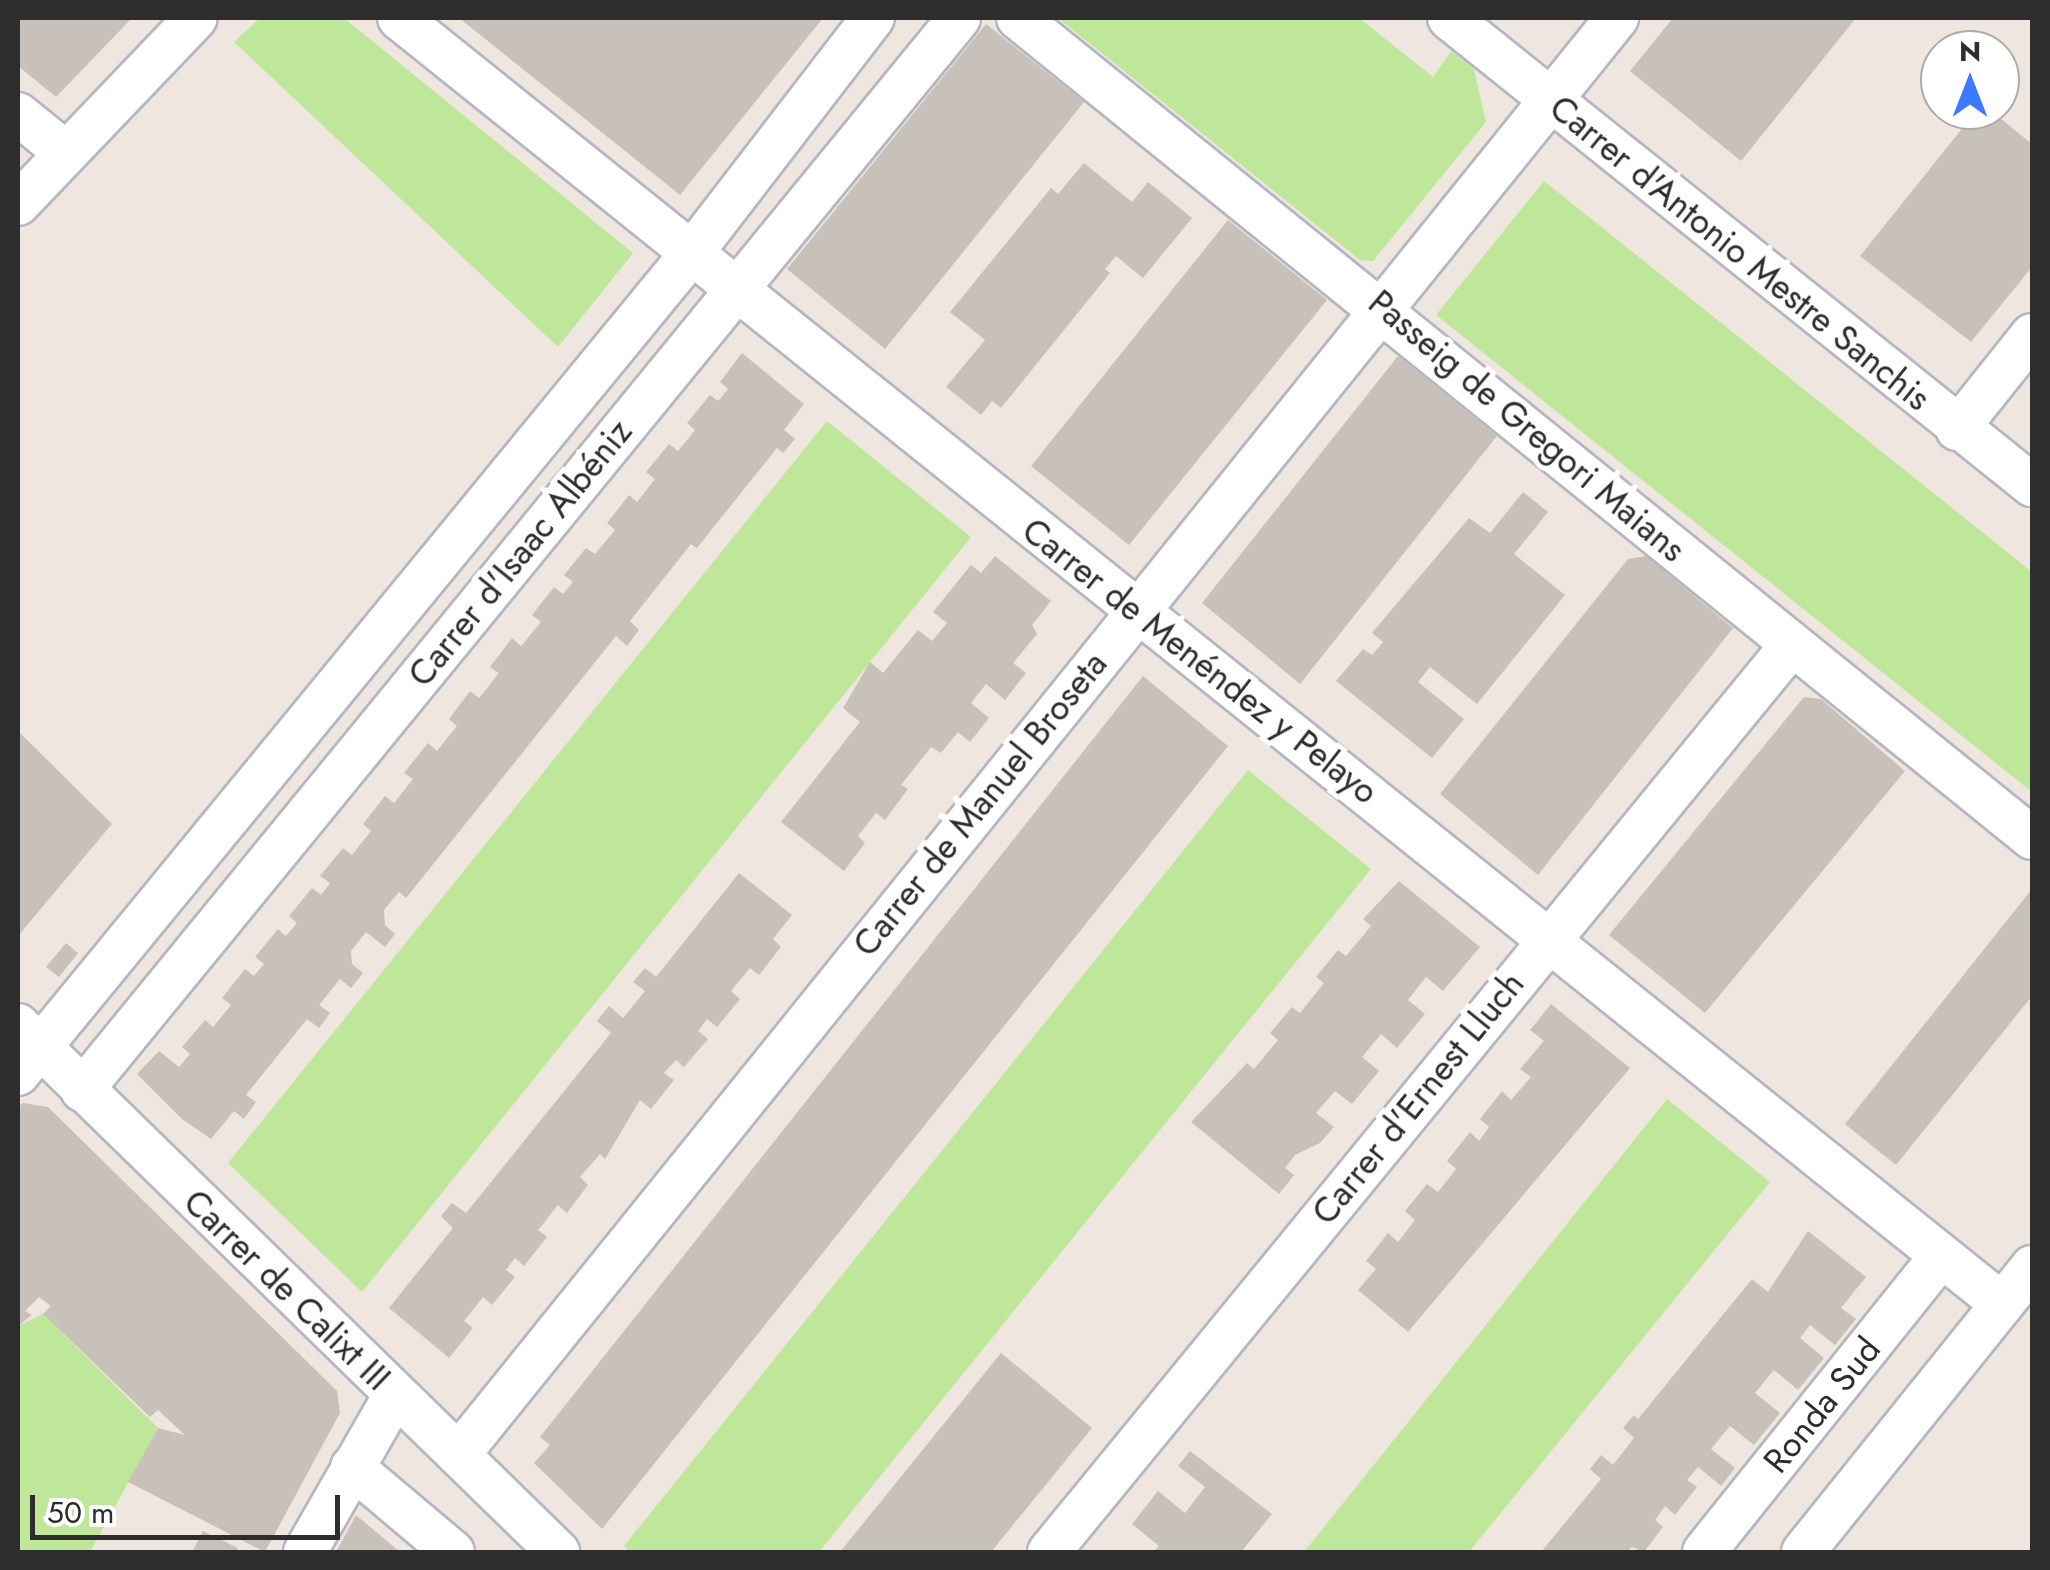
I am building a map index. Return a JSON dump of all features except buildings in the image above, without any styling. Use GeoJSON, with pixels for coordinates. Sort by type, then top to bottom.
{"type":"FeatureCollection","features":[{"type":"Feature","properties":{"kind":"street"},"geometry":{"type":"LineString","coordinates":[[18,204],[196,18]]}},
{"type":"Feature","properties":{"kind":"street","name":"Carrer de Menéndez y Pelayo"},"geometry":{"type":"LineString","coordinates":[[399,18],[2002,1304]]}},
{"type":"Feature","properties":{"kind":"street","name":"Carrer d'Isaac Albéniz"},"geometry":{"type":"LineString","coordinates":[[26,1050],[691,254],[873,18]]}},
{"type":"Feature","properties":{"kind":"street","name":"Carrer d'Isaac Albéniz"},"geometry":{"type":"LineString","coordinates":[[82,1090],[959,18]]}},
{"type":"Feature","properties":{"kind":"street","name":"Passeig de Gregori Maians"},"geometry":{"type":"LineString","coordinates":[[1018,18],[1381,305],[1790,647],[2032,838]]}},
{"type":"Feature","properties":{"kind":"street","name":"Carrer d'Antonio Mestre Sanchis"},"geometry":{"type":"LineString","coordinates":[[1450,18],[2032,485]]}},
{"type":"Feature","properties":{"kind":"street","name":"Carrer de Manuel Broseta"},"geometry":{"type":"LineString","coordinates":[[459,1454],[1134,611],[1617,18]]}},
{"type":"Feature","properties":{"kind":"street"},"geometry":{"type":"LineString","coordinates":[[18,114],[66,153]]}},
{"type":"Feature","properties":{"kind":"street"},"geometry":{"type":"LineString","coordinates":[[1957,428],[2032,335]]}},
{"type":"Feature","properties":{"kind":"street","name":"Carrer d'Ernest Lluch"},"geometry":{"type":"LineString","coordinates":[[1049,1552],[1547,939],[1790,647]]}},
{"type":"Feature","properties":{"kind":"street","name":"Carrer de Calixt III"},"geometry":{"type":"LineString","coordinates":[[26,1050],[82,1090],[558,1552]]}},
{"type":"Feature","properties":{"kind":"street","name":"Ronda Sud"},"geometry":{"type":"LineString","coordinates":[[1704,1552],[1940,1257]]}},
{"type":"Feature","properties":{"kind":"street"},"geometry":{"type":"LineString","coordinates":[[1803,1552],[2032,1267]]}},
{"type":"Feature","properties":{"kind":"street"},"geometry":{"type":"LineString","coordinates":[[306,1552],[395,1395]]}},
{"type":"Feature","properties":{"kind":"street"},"geometry":{"type":"LineString","coordinates":[[352,1467],[452,1552]]}},
{"type":"Feature","properties":{"kind":"green space"},"geometry":{"type":"Polygon","coordinates":[[[260,18],[344,18],[633,253],[558,347],[234,42],[260,18]]]}},
{"type":"Feature","properties":{"kind":"green space"},"geometry":{"type":"Polygon","coordinates":[[[1058,18],[1359,18],[1433,77],[1451,51],[1474,69],[1486,122],[1373,261],[1360,260],[1058,18]]]}},
{"type":"Feature","properties":{"kind":"green space"},"geometry":{"type":"Polygon","coordinates":[[[1544,181],[2032,572],[2032,792],[1436,315],[1544,181]]]}},
{"type":"Feature","properties":{"kind":"green space"},"geometry":{"type":"Polygon","coordinates":[[[827,421],[971,537],[362,1292],[228,1163],[827,421]]]}},
{"type":"Feature","properties":{"kind":"green space"},"geometry":{"type":"Polygon","coordinates":[[[1248,770],[1371,869],[819,1552],[630,1552],[624,1546],[1248,770]]]}},
{"type":"Feature","properties":{"kind":"green space"},"geometry":{"type":"Polygon","coordinates":[[[1667,1099],[1770,1182],[1469,1552],[1304,1552],[1667,1099]]]}},
{"type":"Feature","properties":{"kind":"green space"},"geometry":{"type":"Polygon","coordinates":[[[43,1314],[158,1428],[90,1552],[18,1552],[18,1326],[43,1314]]]}}]}
